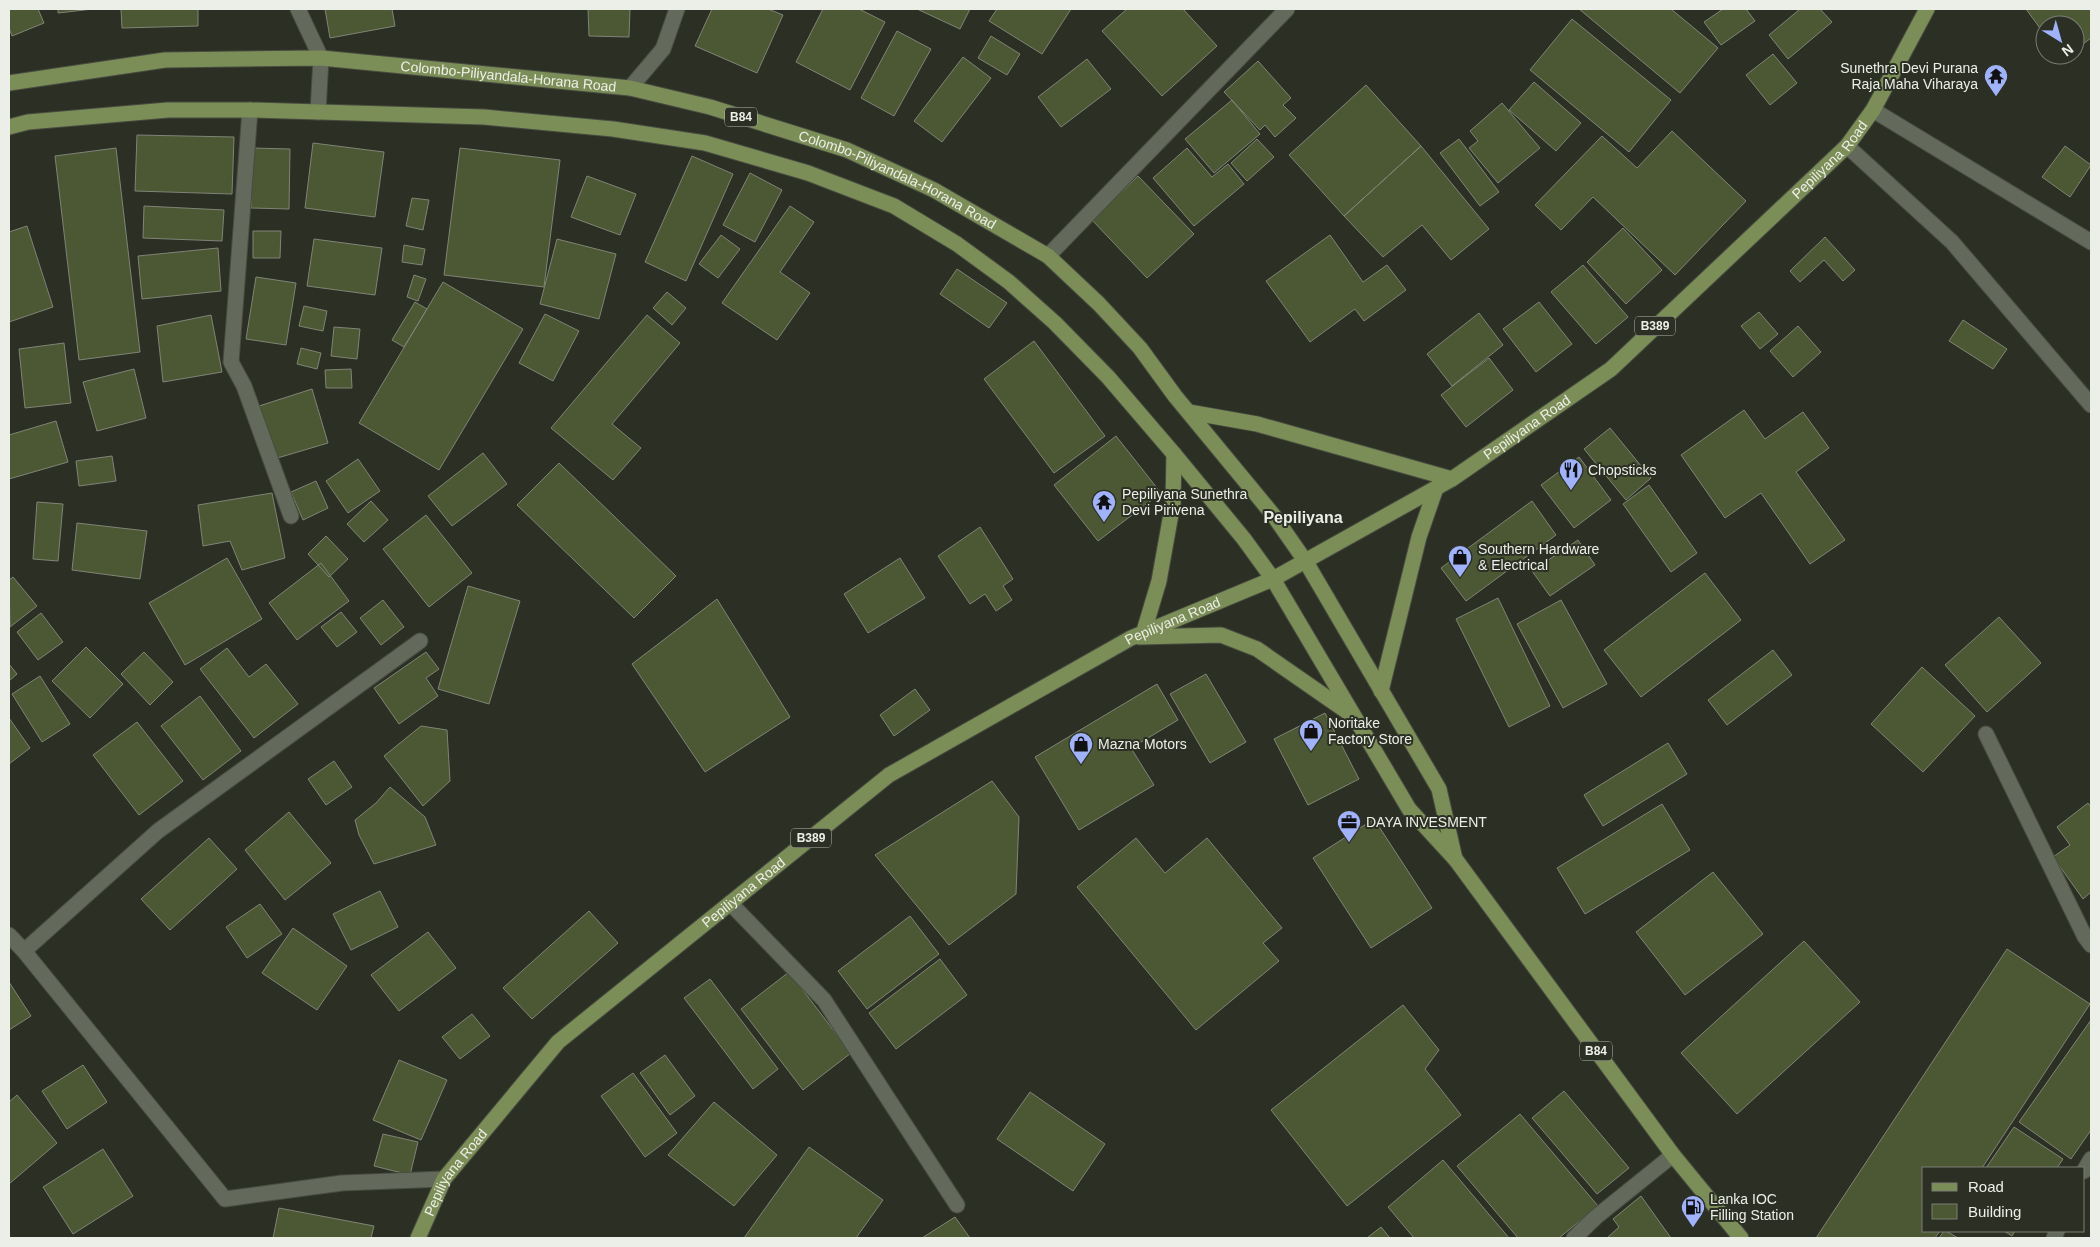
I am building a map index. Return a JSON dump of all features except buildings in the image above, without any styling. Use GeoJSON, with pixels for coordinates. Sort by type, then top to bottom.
{"type":"FeatureCollection","features":[{"type":"Feature","properties":{"kind":"main road","name":"Pepiliyana Road"},"geometry":{"type":"LineString","coordinates":[[418,1238],[444,1179],[558,1042],[889,775],[1138,634],[1273,579],[1306,562],[1452,479],[1611,368],[1847,146],[1872,110],[1927,9]]}},
{"type":"Feature","properties":{"kind":"main road","name":"Colombo-Piliyandala-Horana Road"},"geometry":{"type":"LineString","coordinates":[[9,83],[165,60],[321,58],[630,88],[710,107],[847,150],[934,190],[1048,256],[1099,304],[1140,348],[1174,396],[1274,516],[1306,562],[1439,789],[1456,860]]}},
{"type":"Feature","properties":{"kind":"main road","name":"Colombo-Piliyandala-Horana Road"},"geometry":{"type":"LineString","coordinates":[[9,127],[28,122],[168,110],[250,110],[484,117],[613,129],[705,143],[808,173],[894,206],[957,244],[1009,282],[1055,323],[1108,377],[1244,539],[1273,579],[1358,719],[1409,809],[1456,860],[1673,1155],[1741,1238]]}},
{"type":"Feature","properties":{"kind":"main road"},"geometry":{"type":"LineString","coordinates":[[1189,412],[1257,424],[1452,479]]}},
{"type":"Feature","properties":{"kind":"main road"},"geometry":{"type":"LineString","coordinates":[[1174,454],[1173,503],[1159,581],[1138,634],[1221,635],[1257,649],[1358,719]]}},
{"type":"Feature","properties":{"kind":"main road"},"geometry":{"type":"LineString","coordinates":[[1381,691],[1419,537],[1436,488]]}},
{"type":"Feature","properties":{"kind":"street"},"geometry":{"type":"LineString","coordinates":[[298,9],[321,58],[318,112]]}},
{"type":"Feature","properties":{"kind":"street"},"geometry":{"type":"LineString","coordinates":[[630,88],[663,49],[677,9]]}},
{"type":"Feature","properties":{"kind":"street"},"geometry":{"type":"LineString","coordinates":[[1048,256],[1287,9]]}},
{"type":"Feature","properties":{"kind":"street"},"geometry":{"type":"LineString","coordinates":[[250,110],[231,362],[247,395],[291,516]]}},
{"type":"Feature","properties":{"kind":"street"},"geometry":{"type":"LineString","coordinates":[[1872,110],[2091,242]]}},
{"type":"Feature","properties":{"kind":"street"},"geometry":{"type":"LineString","coordinates":[[1847,146],[1952,242],[2091,405]]}},
{"type":"Feature","properties":{"kind":"street"},"geometry":{"type":"LineString","coordinates":[[24,951],[158,831],[420,641]]}},
{"type":"Feature","properties":{"kind":"street"},"geometry":{"type":"LineString","coordinates":[[1986,734],[2085,937],[2091,945]]}},
{"type":"Feature","properties":{"kind":"street"},"geometry":{"type":"LineString","coordinates":[[730,903],[824,1000],[957,1205]]}},
{"type":"Feature","properties":{"kind":"street"},"geometry":{"type":"LineString","coordinates":[[9,935],[225,1199],[342,1182],[444,1179]]}},
{"type":"Feature","properties":{"kind":"street"},"geometry":{"type":"LineString","coordinates":[[1574,1238],[1596,1217],[1673,1155]]}},
{"type":"Feature","properties":{"kind":"place","name":"Sunethra Devi Purana Raja Maha Viharaya"},"geometry":{"type":"Point","coordinates":[1996,97]}},
{"type":"Feature","properties":{"kind":"place","name":"Chopsticks"},"geometry":{"type":"Point","coordinates":[1571,491]}},
{"type":"Feature","properties":{"kind":"place","name":"Pepiliyana Sunethra Devi Pirivena"},"geometry":{"type":"Point","coordinates":[1104,523]}},
{"type":"Feature","properties":{"kind":"place","name":"Southern Hardware & Electrical"},"geometry":{"type":"Point","coordinates":[1460,578]}},
{"type":"Feature","properties":{"kind":"place","name":"Noritake Factory Store"},"geometry":{"type":"Point","coordinates":[1311,752]}},
{"type":"Feature","properties":{"kind":"place","name":"Mazna Motors"},"geometry":{"type":"Point","coordinates":[1081,765]}},
{"type":"Feature","properties":{"kind":"place","name":"DAYA INVESMENT"},"geometry":{"type":"Point","coordinates":[1349,843]}},
{"type":"Feature","properties":{"kind":"place","name":"Lanka IOC Filling Station"},"geometry":{"type":"Point","coordinates":[1693,1228]}},
{"type":"Feature","properties":{"kind":"district","name":"Pepiliyana"},"geometry":{"type":"Point","coordinates":[1303,517]}}]}
